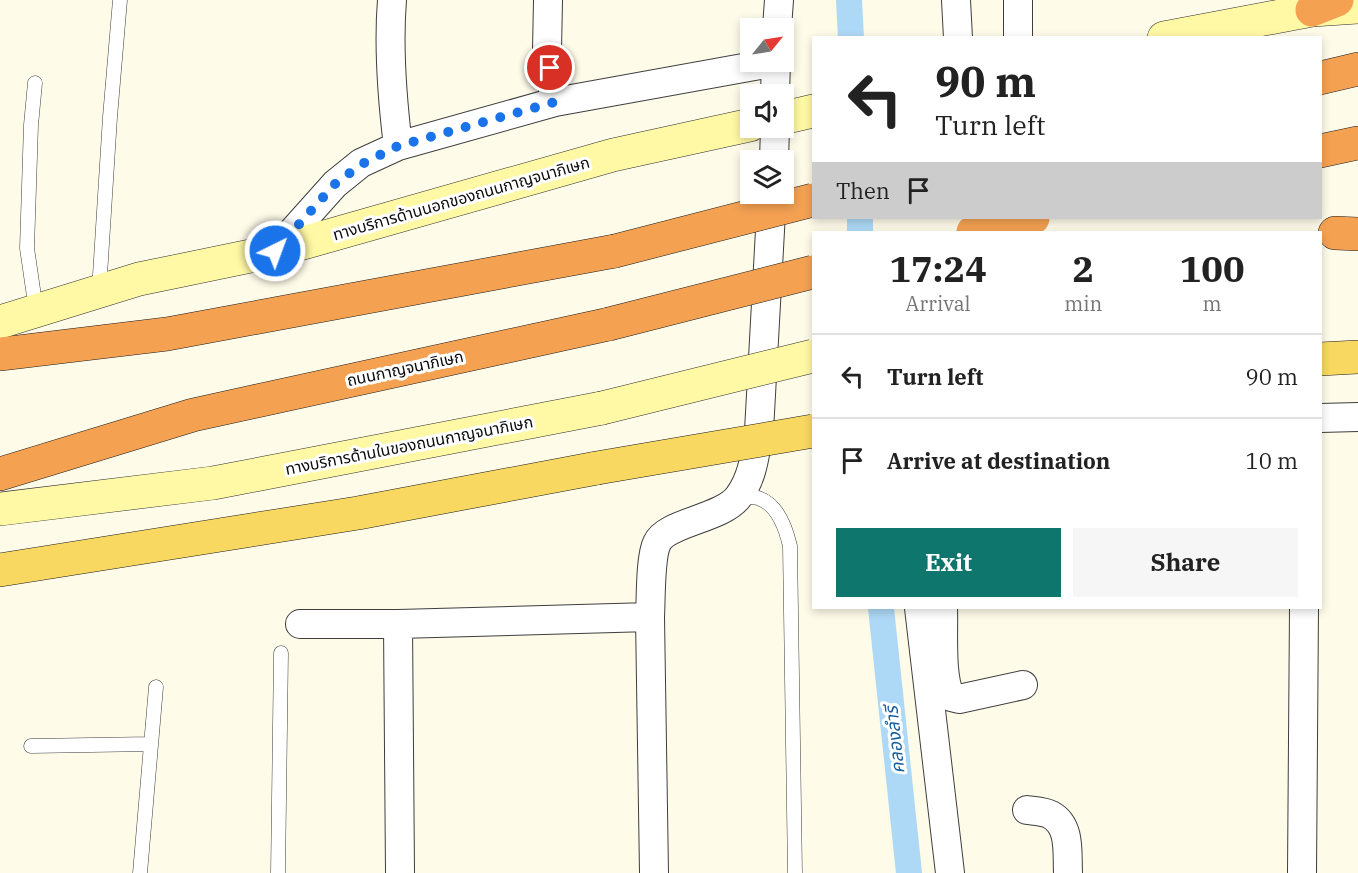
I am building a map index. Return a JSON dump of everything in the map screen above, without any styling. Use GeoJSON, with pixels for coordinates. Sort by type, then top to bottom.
{"type":"FeatureCollection","features":[{"type":"Feature","properties":{"kind":"highway"},"geometry":{"type":"LineString","coordinates":[[1322,78],[1358,69]]}},
{"type":"Feature","properties":{"kind":"highway"},"geometry":{"type":"LineString","coordinates":[[1322,151],[1358,143]]}},
{"type":"Feature","properties":{"kind":"highway"},"geometry":{"type":"LineString","coordinates":[[0,354],[167,334],[615,250],[812,200]]}},
{"type":"Feature","properties":{"kind":"highway"},"geometry":{"type":"LineString","coordinates":[[977,231],[1029,219]]}},
{"type":"Feature","properties":{"kind":"highway","name":"ถนนกาญจนาภิเษก"},"geometry":{"type":"LineString","coordinates":[[0,474],[193,415],[609,324],[812,272]]}},
{"type":"Feature","properties":{"kind":"main road"},"geometry":{"type":"LineString","coordinates":[[1174,36],[1324,5],[1358,7]]}},
{"type":"Feature","properties":{"kind":"main road"},"geometry":{"type":"LineString","coordinates":[[794,115],[812,111]]}},
{"type":"Feature","properties":{"kind":"main road","name":"ทางบริการด้านนอกของถนนกาญจนาภิเษก"},"geometry":{"type":"LineString","coordinates":[[0,322],[138,279],[275,251],[613,155],[740,127]]}},
{"type":"Feature","properties":{"kind":"main road","name":"ทางบริการด้านในของถนนกาญจนาภิเษก"},"geometry":{"type":"LineString","coordinates":[[0,509],[213,483],[602,408],[812,356]]}},
{"type":"Feature","properties":{"kind":"main road"},"geometry":{"type":"LineString","coordinates":[[0,570],[358,513],[597,468],[812,431]]}},
{"type":"Feature","properties":{"kind":"street"},"geometry":{"type":"LineString","coordinates":[[392,0],[389,34],[391,93],[398,146]]}},
{"type":"Feature","properties":{"kind":"street"},"geometry":{"type":"LineString","coordinates":[[548,0],[547,50],[555,102]]}},
{"type":"Feature","properties":{"kind":"street"},"geometry":{"type":"LineString","coordinates":[[956,0],[958,36]]}},
{"type":"Feature","properties":{"kind":"street"},"geometry":{"type":"LineString","coordinates":[[1018,0],[1018,36]]}},
{"type":"Feature","properties":{"kind":"street"},"geometry":{"type":"LineString","coordinates":[[275,251],[335,184],[362,164],[398,146],[555,102],[740,69]]}},
{"type":"Feature","properties":{"kind":"street"},"geometry":{"type":"LineString","coordinates":[[654,873],[650,616],[651,578],[657,543],[669,531],[719,511],[738,498],[753,470],[759,431],[771,204]]}},
{"type":"Feature","properties":{"kind":"street"},"geometry":{"type":"LineString","coordinates":[[1322,418],[1358,417]]}},
{"type":"Feature","properties":{"kind":"street"},"geometry":{"type":"LineString","coordinates":[[919,609],[950,873]]}},
{"type":"Feature","properties":{"kind":"street"},"geometry":{"type":"LineString","coordinates":[[943,609],[945,676],[947,690],[951,697],[959,699],[1023,685]]}},
{"type":"Feature","properties":{"kind":"street"},"geometry":{"type":"LineString","coordinates":[[1302,873],[1304,609]]}},
{"type":"Feature","properties":{"kind":"street"},"geometry":{"type":"LineString","coordinates":[[300,624],[398,624],[650,616]]}},
{"type":"Feature","properties":{"kind":"street"},"geometry":{"type":"LineString","coordinates":[[398,624],[400,873]]}},
{"type":"Feature","properties":{"kind":"street"},"geometry":{"type":"LineString","coordinates":[[1027,810],[1049,813],[1059,821],[1066,834],[1068,873]]}},
{"type":"Feature","properties":{"kind":"lane"},"geometry":{"type":"LineString","coordinates":[[99,292],[120,0]]}},
{"type":"Feature","properties":{"kind":"lane"},"geometry":{"type":"LineString","coordinates":[[35,84],[31,124],[27,248],[36,310]]}},
{"type":"Feature","properties":{"kind":"lane"},"geometry":{"type":"LineString","coordinates":[[738,498],[758,497],[772,506],[786,528],[790,546],[795,873]]}},
{"type":"Feature","properties":{"kind":"lane"},"geometry":{"type":"LineString","coordinates":[[278,873],[281,653]]}},
{"type":"Feature","properties":{"kind":"lane"},"geometry":{"type":"LineString","coordinates":[[140,873],[156,687]]}},
{"type":"Feature","properties":{"kind":"lane"},"geometry":{"type":"LineString","coordinates":[[31,746],[151,744]]}},
{"type":"Feature","properties":{"kind":"waterway","name":"คลองลำรี"},"geometry":{"type":"LineString","coordinates":[[849,0],[851,36]]}},
{"type":"Feature","properties":{"kind":"waterway","name":"คลองลำรี"},"geometry":{"type":"LineString","coordinates":[[860,219],[860,231]]}},
{"type":"Feature","properties":{"kind":"waterway","name":"คลองลำรี"},"geometry":{"type":"LineString","coordinates":[[881,609],[909,873]]}},
{"type":"Feature","properties":{"kind":"route"},"geometry":{"type":"LineString","coordinates":[[275,251],[335,184],[362,164],[398,146],[555,102],[550,68]]}}]}
